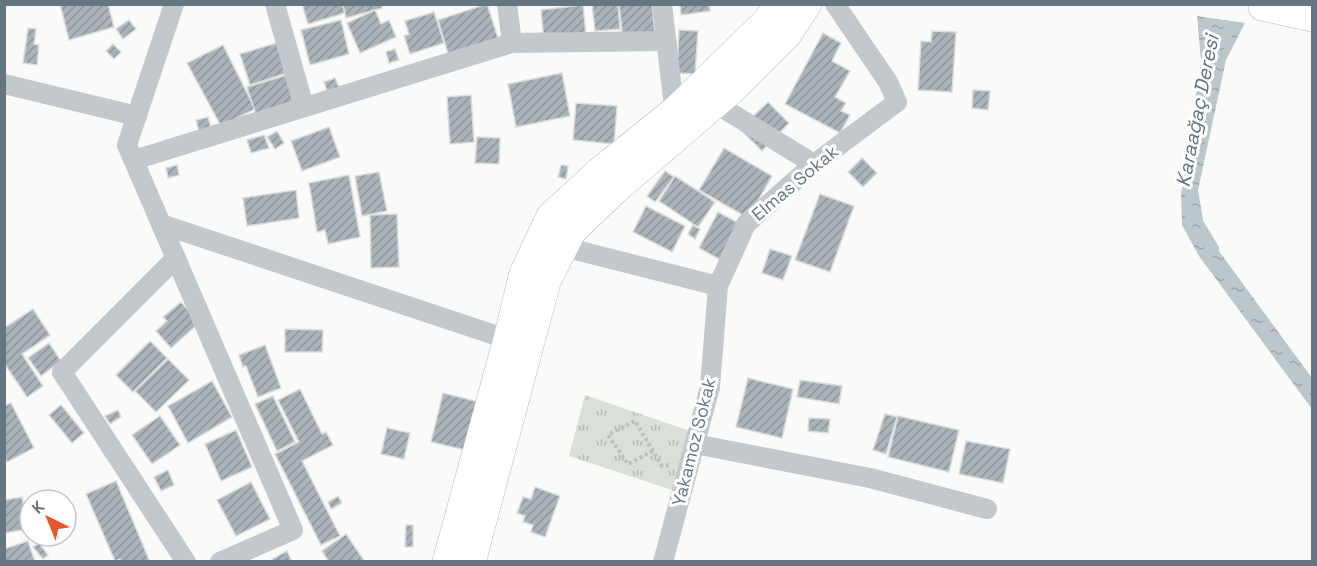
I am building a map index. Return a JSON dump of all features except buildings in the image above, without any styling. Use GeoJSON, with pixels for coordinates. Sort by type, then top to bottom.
{"type":"FeatureCollection","features":[{"type":"Feature","properties":{"kind":"main road"},"geometry":{"type":"LineString","coordinates":[[446,561],[523,273],[550,216],[599,171],[677,108],[767,20],[777,4]]}},
{"type":"Feature","properties":{"kind":"main road"},"geometry":{"type":"LineString","coordinates":[[472,561],[548,282],[572,232],[601,204],[716,105],[787,36],[808,4]]}},
{"type":"Feature","properties":{"kind":"main road"},"geometry":{"type":"LineString","coordinates":[[1252,6],[1312,18]]}},
{"type":"Feature","properties":{"kind":"street"},"geometry":{"type":"LineString","coordinates":[[174,4],[127,145],[293,530],[220,561]]}},
{"type":"Feature","properties":{"kind":"street"},"geometry":{"type":"LineString","coordinates":[[275,4],[304,107]]}},
{"type":"Feature","properties":{"kind":"street"},"geometry":{"type":"LineString","coordinates":[[507,4],[512,43]]}},
{"type":"Feature","properties":{"kind":"street"},"geometry":{"type":"LineString","coordinates":[[662,4],[673,98],[677,108]]}},
{"type":"Feature","properties":{"kind":"street","name":"Elmas Sokak"},"geometry":{"type":"LineString","coordinates":[[718,286],[746,224],[814,164],[897,102],[888,82],[835,4]]}},
{"type":"Feature","properties":{"kind":"street"},"geometry":{"type":"LineString","coordinates":[[134,160],[512,43],[665,41]]}},
{"type":"Feature","properties":{"kind":"street"},"geometry":{"type":"LineString","coordinates":[[4,84],[137,116]]}},
{"type":"Feature","properties":{"kind":"street"},"geometry":{"type":"LineString","coordinates":[[716,105],[814,164]]}},
{"type":"Feature","properties":{"kind":"street"},"geometry":{"type":"LineString","coordinates":[[161,224],[507,339]]}},
{"type":"Feature","properties":{"kind":"street"},"geometry":{"type":"LineString","coordinates":[[564,247],[718,286]]}},
{"type":"Feature","properties":{"kind":"street"},"geometry":{"type":"LineString","coordinates":[[176,258],[62,372],[186,561]]}},
{"type":"Feature","properties":{"kind":"street","name":"Yakamoz Sokak"},"geometry":{"type":"LineString","coordinates":[[663,561],[710,387],[718,286]]}},
{"type":"Feature","properties":{"kind":"street"},"geometry":{"type":"LineString","coordinates":[[695,444],[870,478],[987,509]]}},
{"type":"Feature","properties":{"kind":"path"},"geometry":{"type":"LineString","coordinates":[[653,451],[628,464],[608,435],[635,421],[653,451],[662,466],[689,465]]}},
{"type":"Feature","properties":{"kind":"green space"},"geometry":{"type":"Polygon","coordinates":[[[585,395],[690,431],[675,491],[569,456],[585,395]]]}},
{"type":"Feature","properties":{"kind":"water"},"geometry":{"type":"Polygon","coordinates":[[[1197,16],[1245,23],[1226,60],[1198,190],[1205,232],[1312,378],[1312,409],[1199,256],[1182,225],[1181,195],[1201,60],[1197,16]]]}},
{"type":"Feature","properties":{"kind":"waterway","name":"Karaağaç Deresi"},"geometry":{"type":"LineString","coordinates":[[1201,223],[1216,248]]}}]}
